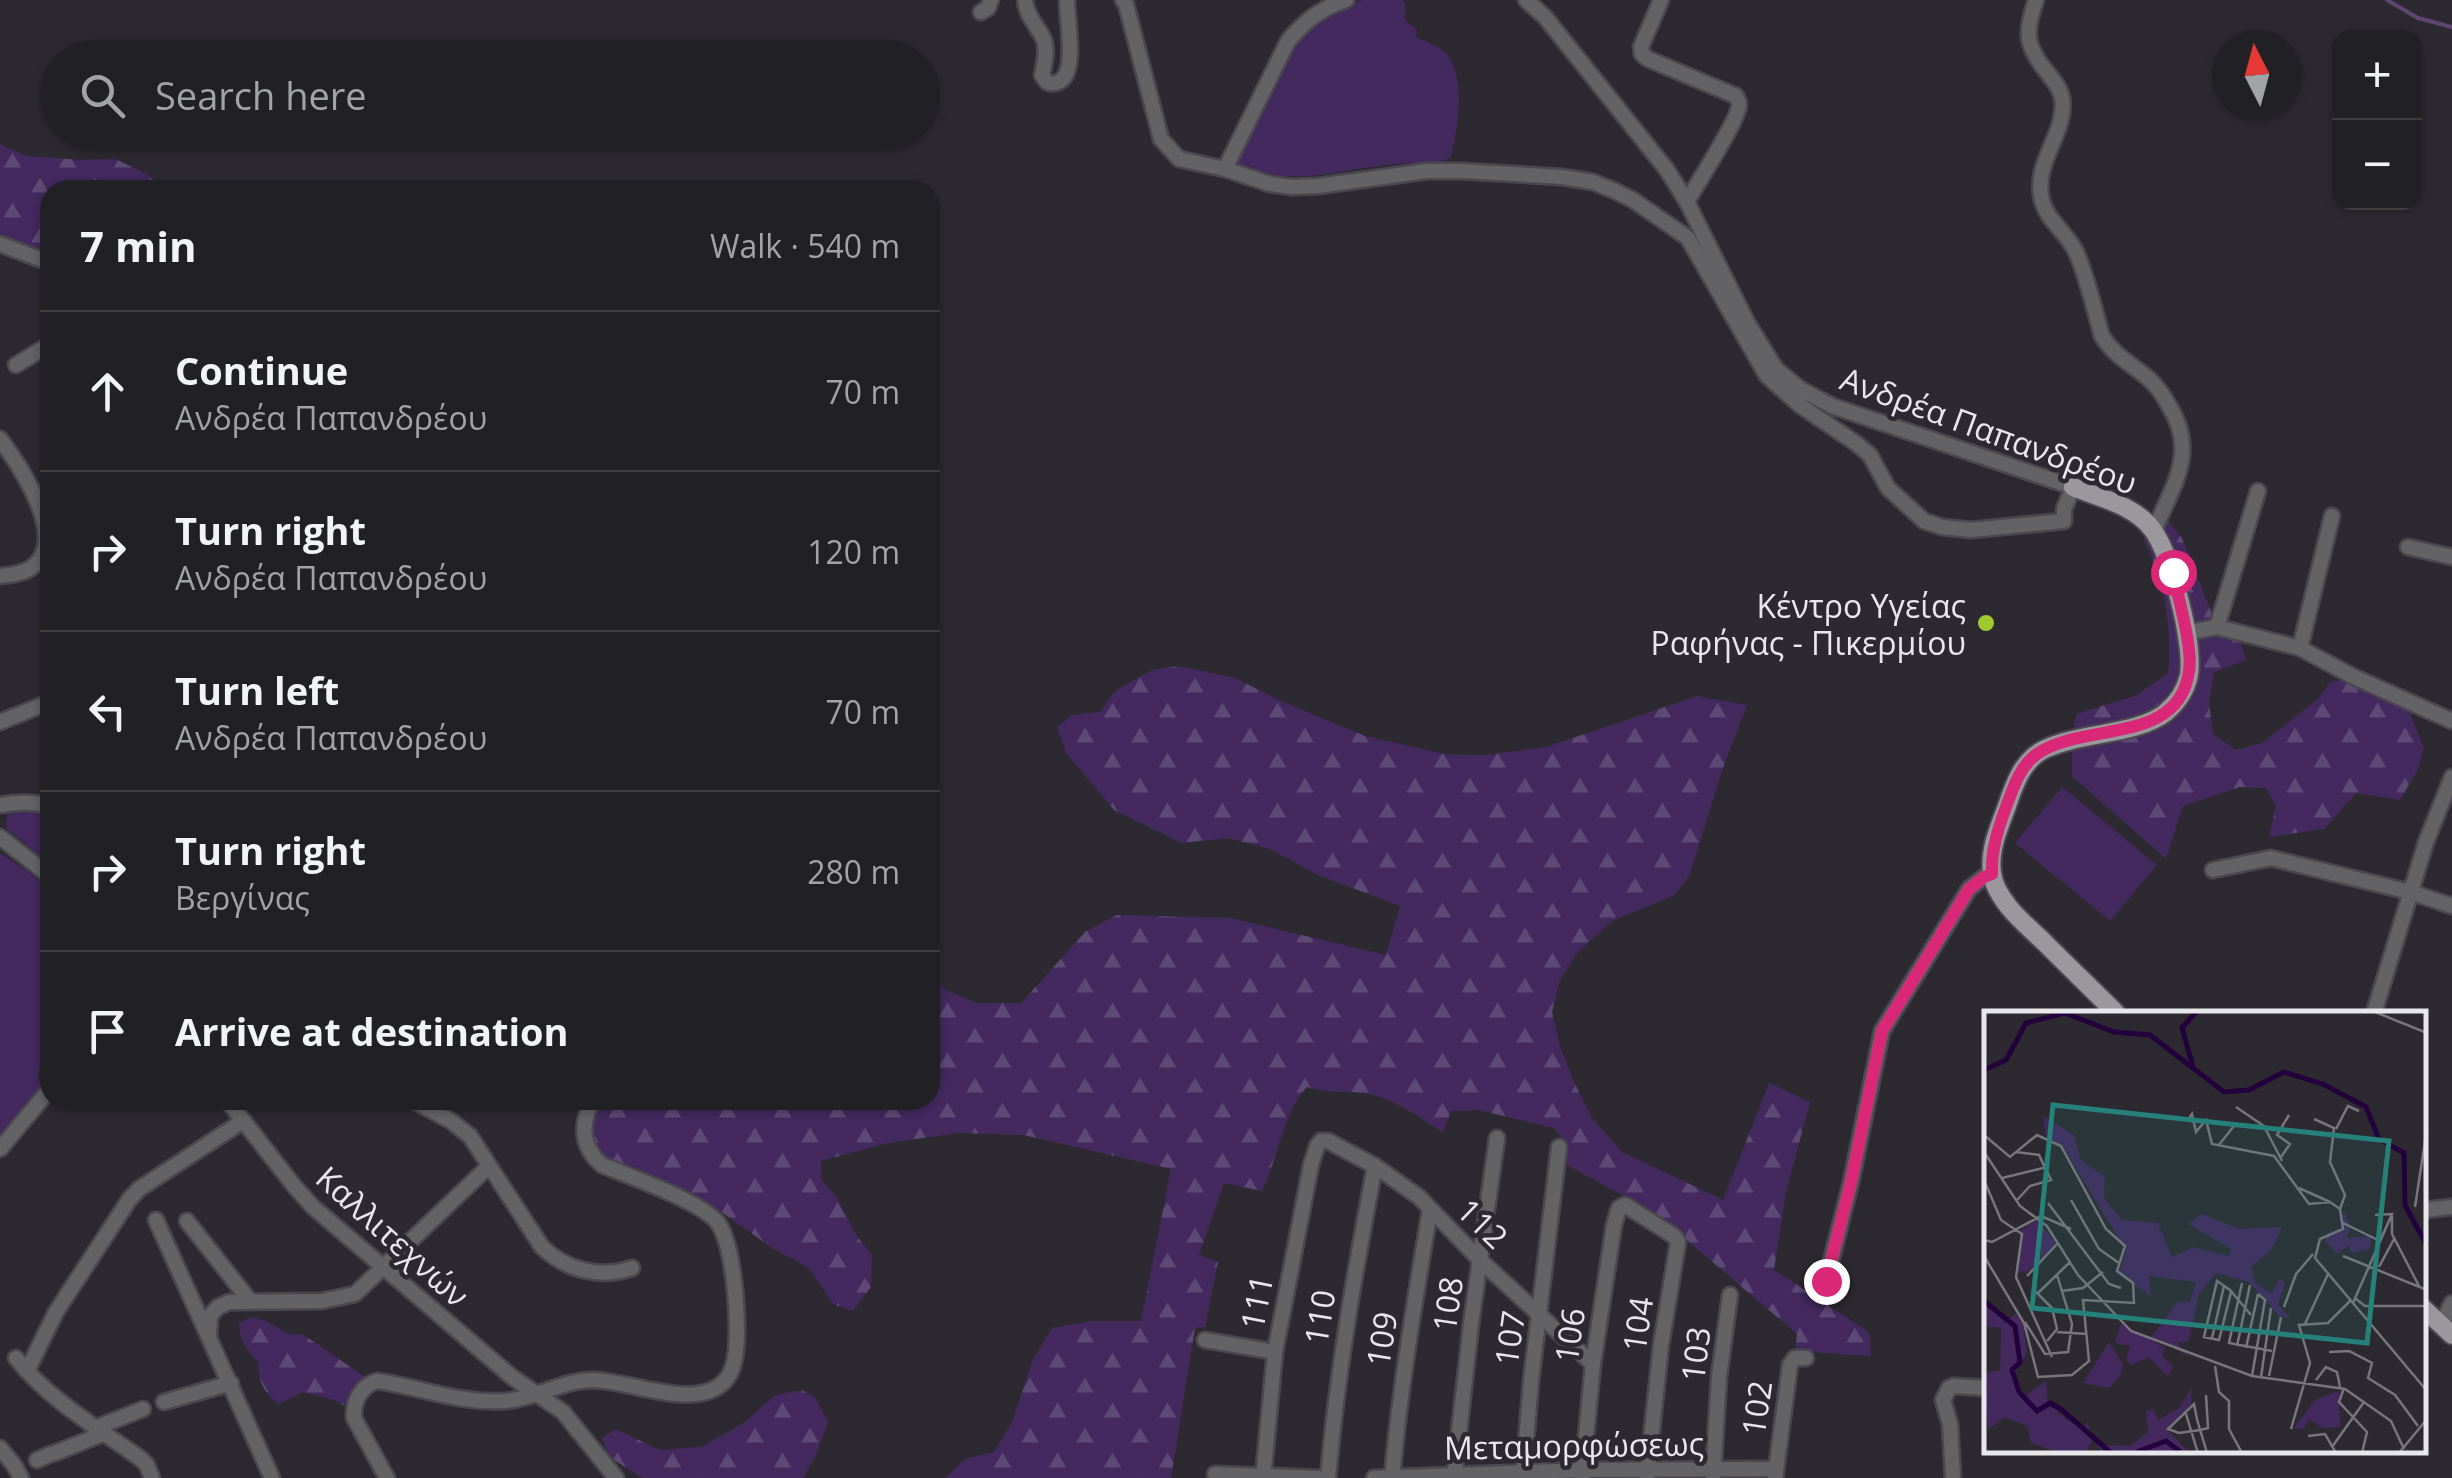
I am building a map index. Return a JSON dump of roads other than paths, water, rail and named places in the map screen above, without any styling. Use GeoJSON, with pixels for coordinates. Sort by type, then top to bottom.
{"type":"FeatureCollection","features":[{"type":"Feature","properties":{"kind":"main road","name":"Ανδρέα Παπανδρέου"},"geometry":{"type":"LineString","coordinates":[[1992,874],[1993,847],[2001,822],[2029,761],[2037,753],[2072,738],[2144,724],[2168,710],[2184,689],[2189,672],[2190,652],[2173,572],[2154,531],[2127,508],[2072,488]]}},
{"type":"Feature","properties":{"kind":"main road"},"geometry":{"type":"LineString","coordinates":[[1992,874],[2007,905],[2112,1011]]}},
{"type":"Feature","properties":{"kind":"main road"},"geometry":{"type":"LineString","coordinates":[[2427,1312],[2447,1330]]}},
{"type":"Feature","properties":{"kind":"street"},"geometry":{"type":"LineString","coordinates":[[1024,0],[1025,9],[1045,42],[1042,76],[1053,84],[1062,80],[1071,50],[1067,0]]}},
{"type":"Feature","properties":{"kind":"street"},"geometry":{"type":"LineString","coordinates":[[1123,0],[1160,139],[1179,159],[1292,187],[1427,171],[1594,182],[1633,200],[1688,238],[1767,376],[1801,406],[1870,455],[1888,488],[1924,521],[1971,530],[2064,521],[2072,488]]}},
{"type":"Feature","properties":{"kind":"street"},"geometry":{"type":"LineString","coordinates":[[1225,169],[1288,41],[1321,10],[1346,0]]}},
{"type":"Feature","properties":{"kind":"street"},"geometry":{"type":"LineString","coordinates":[[1526,0],[1545,17]]}},
{"type":"Feature","properties":{"kind":"street","name":"Ανδρέα Παπανδρέου"},"geometry":{"type":"LineString","coordinates":[[1541,0],[1545,17],[1667,170],[1761,347],[1776,368],[1800,389],[1832,406],[2072,488]]}},
{"type":"Feature","properties":{"kind":"street"},"geometry":{"type":"LineString","coordinates":[[1661,0],[1640,47],[1642,54],[1736,96],[1739,102],[1724,138],[1686,202]]}},
{"type":"Feature","properties":{"kind":"street"},"geometry":{"type":"LineString","coordinates":[[2036,0],[2028,33],[2030,48],[2059,88],[2062,103],[2061,118],[2044,158],[2040,179],[2042,201],[2077,254],[2108,348],[2162,393],[2176,415],[2184,439],[2182,460],[2154,531]]}},
{"type":"Feature","properties":{"kind":"street"},"geometry":{"type":"LineString","coordinates":[[0,244],[40,258]]}},
{"type":"Feature","properties":{"kind":"street"},"geometry":{"type":"LineString","coordinates":[[16,365],[40,350]]}},
{"type":"Feature","properties":{"kind":"street"},"geometry":{"type":"LineString","coordinates":[[2,445],[24,472],[40,513]]}},
{"type":"Feature","properties":{"kind":"street"},"geometry":{"type":"LineString","coordinates":[[2217,628],[2258,492]]}},
{"type":"Feature","properties":{"kind":"street"},"geometry":{"type":"LineString","coordinates":[[2300,648],[2332,516]]}},
{"type":"Feature","properties":{"kind":"street"},"geometry":{"type":"LineString","coordinates":[[2408,547],[2452,557]]}},
{"type":"Feature","properties":{"kind":"street"},"geometry":{"type":"LineString","coordinates":[[0,576],[24,572],[40,560]]}},
{"type":"Feature","properties":{"kind":"street"},"geometry":{"type":"LineString","coordinates":[[2185,632],[2217,628],[2300,648],[2452,721]]}},
{"type":"Feature","properties":{"kind":"street"},"geometry":{"type":"LineString","coordinates":[[0,722],[40,710]]}},
{"type":"Feature","properties":{"kind":"street"},"geometry":{"type":"LineString","coordinates":[[2375,1011],[2426,842],[2452,778]]}},
{"type":"Feature","properties":{"kind":"street"},"geometry":{"type":"LineString","coordinates":[[0,806],[40,803]]}},
{"type":"Feature","properties":{"kind":"street"},"geometry":{"type":"LineString","coordinates":[[0,836],[40,868]]}},
{"type":"Feature","properties":{"kind":"street"},"geometry":{"type":"LineString","coordinates":[[2213,870],[2270,858],[2452,906]]}},
{"type":"Feature","properties":{"kind":"street"},"geometry":{"type":"LineString","coordinates":[[1826,1281],[1882,1031],[1969,889],[1992,874]]}},
{"type":"Feature","properties":{"kind":"street"},"geometry":{"type":"LineString","coordinates":[[0,1149],[40,1101]]}},
{"type":"Feature","properties":{"kind":"street","name":"Καλλιτεχνών"},"geometry":{"type":"LineString","coordinates":[[235,1110],[304,1197],[512,1377],[541,1394],[574,1423],[616,1478]]}},
{"type":"Feature","properties":{"kind":"street"},"geometry":{"type":"LineString","coordinates":[[431,1110],[470,1136],[542,1247],[554,1258],[600,1274],[632,1268]]}},
{"type":"Feature","properties":{"kind":"street"},"geometry":{"type":"LineString","coordinates":[[388,1478],[354,1418],[353,1408],[366,1384],[376,1380],[475,1402],[508,1401],[586,1380],[686,1394],[714,1389],[727,1380],[736,1348],[734,1283],[717,1223],[692,1205],[592,1157],[585,1146],[588,1110]]}},
{"type":"Feature","properties":{"kind":"street"},"geometry":{"type":"LineString","coordinates":[[26,1371],[56,1312],[129,1200],[138,1190],[243,1121]]}},
{"type":"Feature","properties":{"kind":"street","name":"108"},"geometry":{"type":"LineString","coordinates":[[1454,1476],[1498,1138]]}},
{"type":"Feature","properties":{"kind":"street","name":"112"},"geometry":{"type":"LineString","coordinates":[[1321,1141],[1375,1166],[1419,1197],[1593,1364]]}},
{"type":"Feature","properties":{"kind":"street","name":"111"},"geometry":{"type":"LineString","coordinates":[[1263,1476],[1275,1352],[1316,1146],[1321,1141]]}},
{"type":"Feature","properties":{"kind":"street","name":"107"},"geometry":{"type":"LineString","coordinates":[[1523,1475],[1530,1382],[1559,1146]]}},
{"type":"Feature","properties":{"kind":"street"},"geometry":{"type":"LineString","coordinates":[[209,1338],[210,1316],[229,1302],[322,1302],[356,1294],[489,1166]]}},
{"type":"Feature","properties":{"kind":"street","name":"110"},"geometry":{"type":"LineString","coordinates":[[1328,1478],[1345,1327],[1375,1166]]}},
{"type":"Feature","properties":{"kind":"street","name":"106"},"geometry":{"type":"LineString","coordinates":[[1582,1474],[1593,1364],[1614,1224],[1618,1208],[1626,1206]]}},
{"type":"Feature","properties":{"kind":"street","name":"104"},"geometry":{"type":"LineString","coordinates":[[1626,1206],[1678,1242],[1657,1375],[1647,1474]]}},
{"type":"Feature","properties":{"kind":"street"},"geometry":{"type":"LineString","coordinates":[[2427,1210],[2452,1207]]}},
{"type":"Feature","properties":{"kind":"street","name":"109"},"geometry":{"type":"LineString","coordinates":[[1392,1478],[1410,1323],[1430,1210]]}},
{"type":"Feature","properties":{"kind":"street"},"geometry":{"type":"LineString","coordinates":[[156,1220],[272,1478]]}},
{"type":"Feature","properties":{"kind":"street"},"geometry":{"type":"LineString","coordinates":[[187,1221],[250,1301]]}},
{"type":"Feature","properties":{"kind":"street","name":"103"},"geometry":{"type":"LineString","coordinates":[[1713,1473],[1719,1377],[1730,1295]]}},
{"type":"Feature","properties":{"kind":"street"},"geometry":{"type":"LineString","coordinates":[[2447,1330],[2452,1303]]}},
{"type":"Feature","properties":{"kind":"street"},"geometry":{"type":"LineString","coordinates":[[1205,1340],[1275,1352]]}},
{"type":"Feature","properties":{"kind":"street"},"geometry":{"type":"LineString","coordinates":[[16,1358],[37,1382],[141,1459],[152,1478]]}},
{"type":"Feature","properties":{"kind":"street","name":"102"},"geometry":{"type":"LineString","coordinates":[[1775,1473],[1790,1364],[1796,1358],[1806,1358]]}},
{"type":"Feature","properties":{"kind":"street"},"geometry":{"type":"LineString","coordinates":[[164,1402],[231,1383]]}},
{"type":"Feature","properties":{"kind":"street"},"geometry":{"type":"LineString","coordinates":[[1953,1478],[1950,1424],[1943,1400],[1953,1386],[1984,1388]]}},
{"type":"Feature","properties":{"kind":"street"},"geometry":{"type":"LineString","coordinates":[[48,1456],[143,1409]]}},
{"type":"Feature","properties":{"kind":"street"},"geometry":{"type":"LineString","coordinates":[[0,1448],[21,1478]]}},
{"type":"Feature","properties":{"kind":"street","name":"Μεταμορφώσεως"},"geometry":{"type":"LineString","coordinates":[[1374,1478],[1775,1473]]}},
{"type":"Feature","properties":{"kind":"street"},"geometry":{"type":"LineString","coordinates":[[1214,1474],[1319,1478]]}},
{"type":"Feature","properties":{"kind":"waterway"},"geometry":{"type":"LineString","coordinates":[[2387,0],[2418,18],[2452,27]]}},
{"type":"Feature","properties":{"kind":"place","name":"Κέντρο Υγείας Ραφήνας - Πικερμίου"},"geometry":{"type":"Point","coordinates":[1986,623]}}]}
